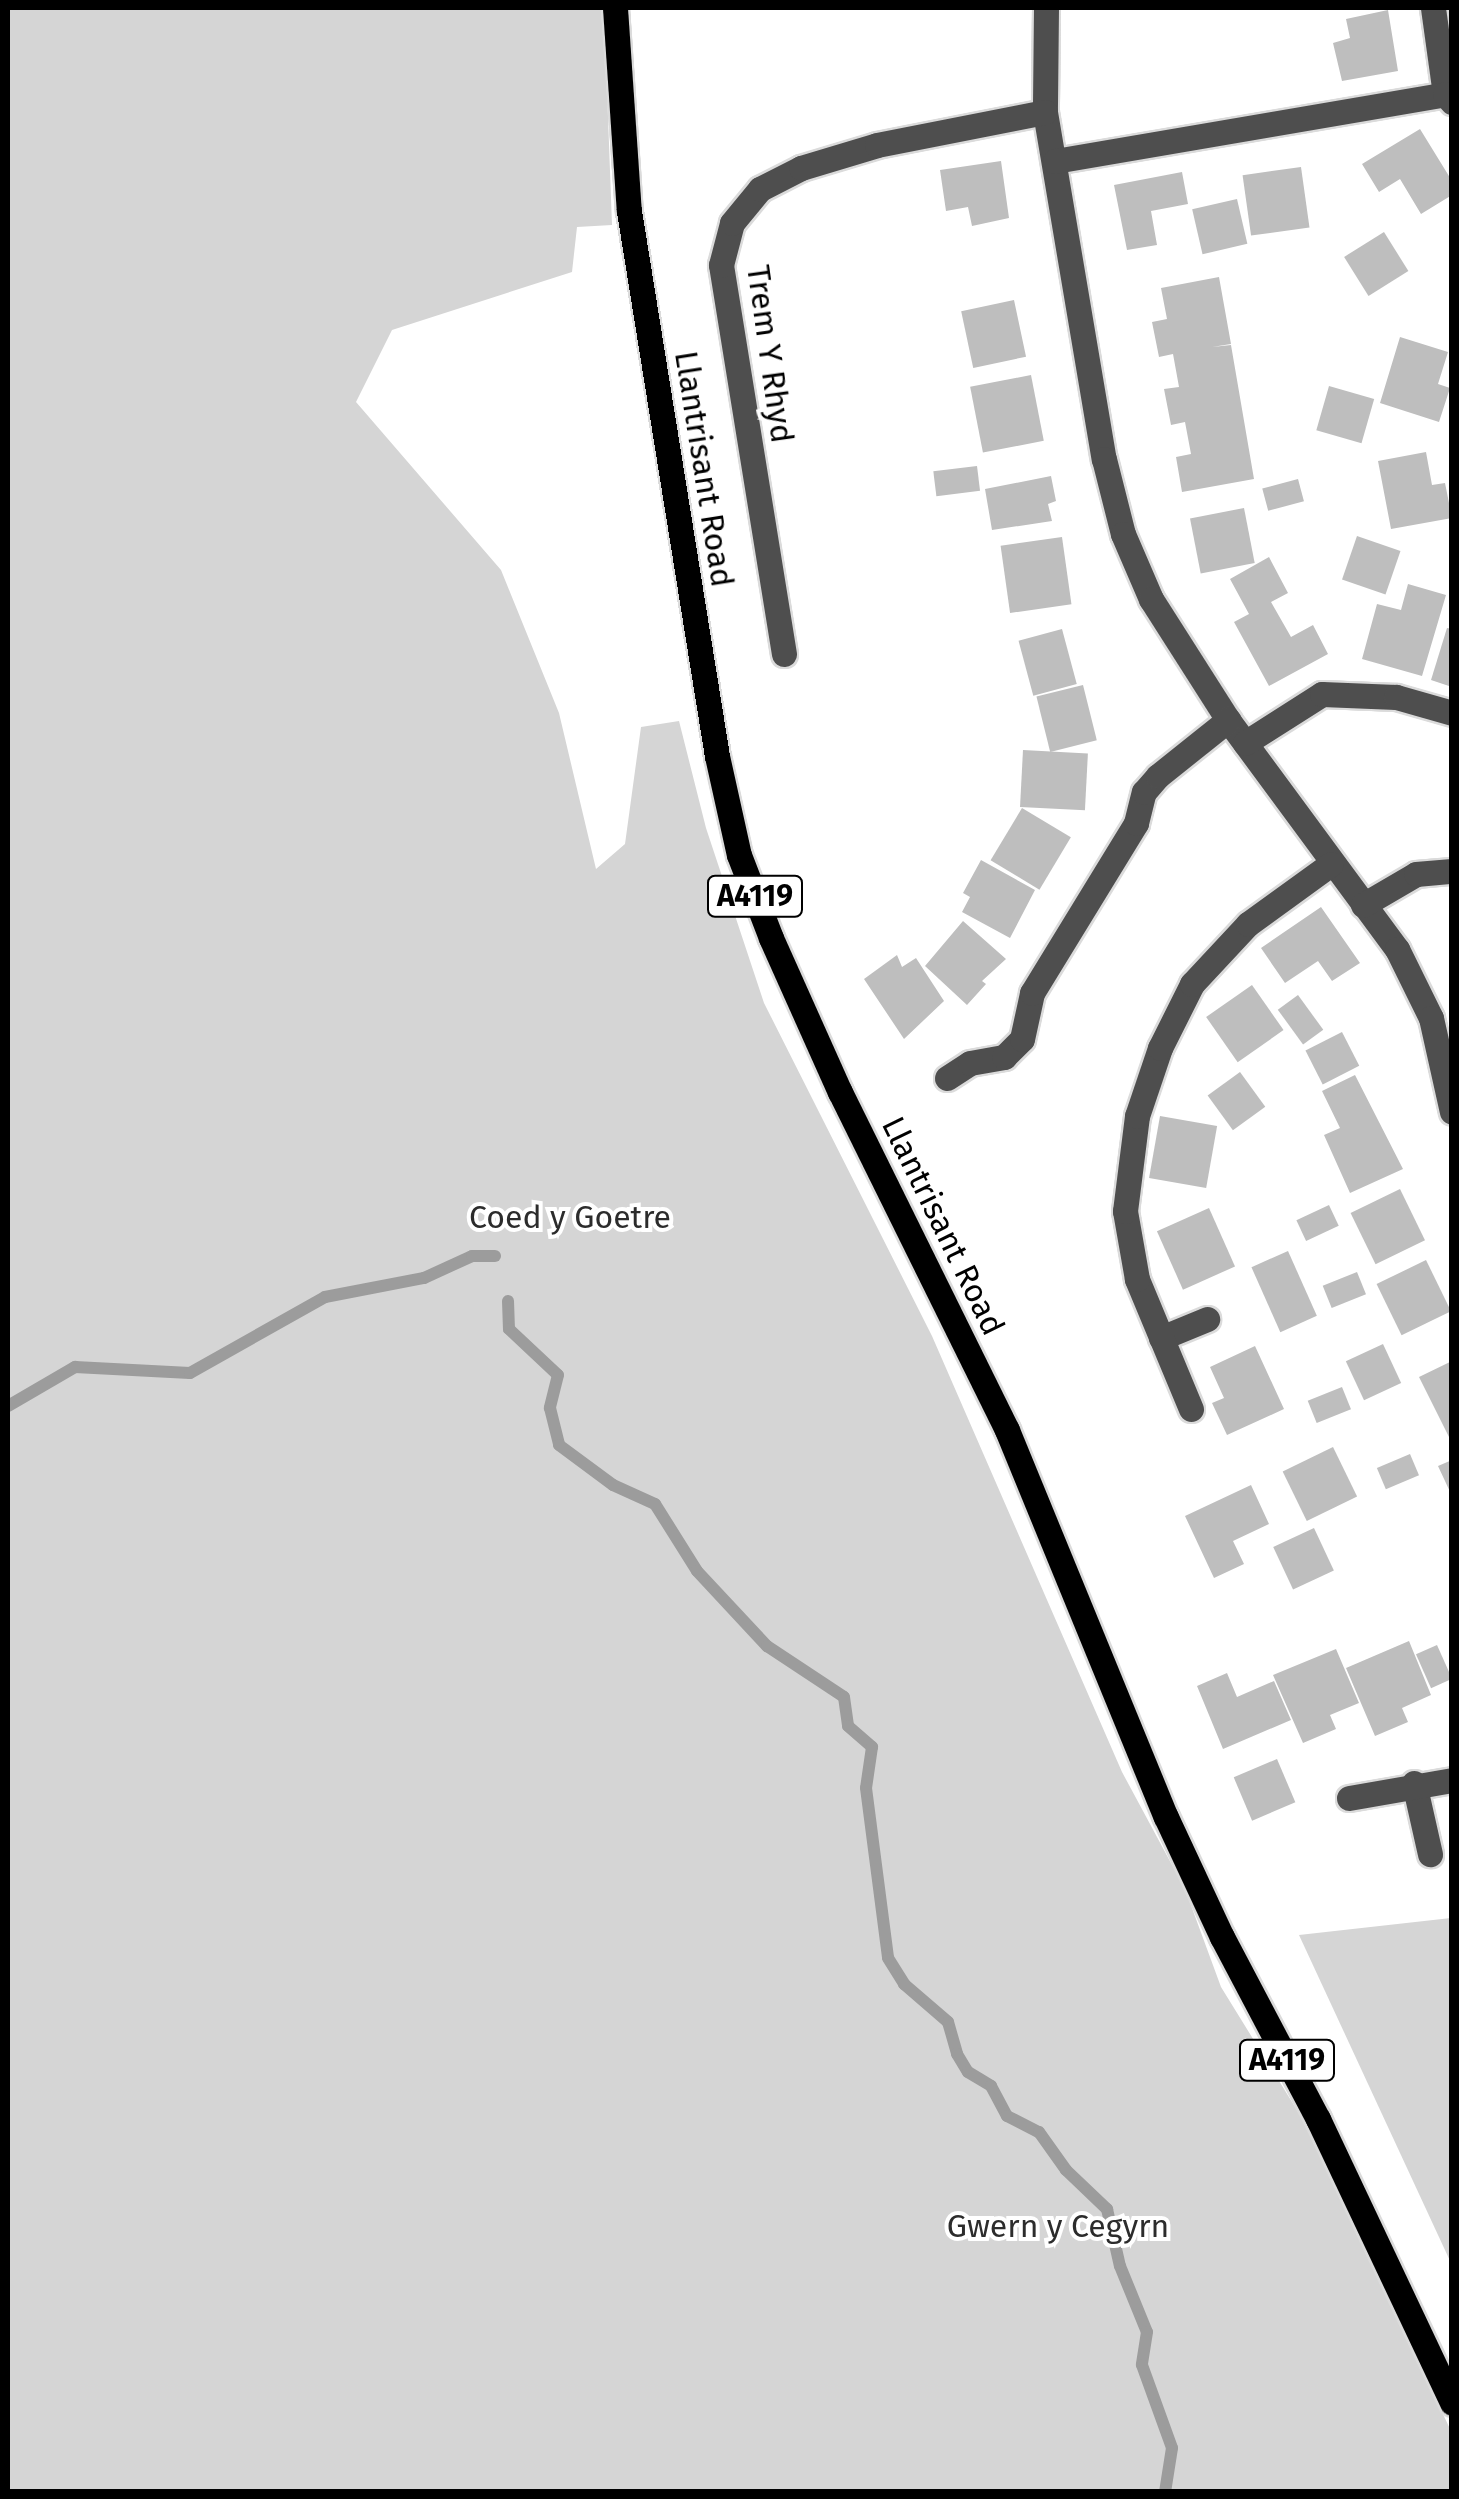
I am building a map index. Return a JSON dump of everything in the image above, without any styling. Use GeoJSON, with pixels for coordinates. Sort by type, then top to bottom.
{"type":"FeatureCollection","features":[{"type":"Feature","properties":{"kind":"main road","name":"Llantrisant Road"},"geometry":{"type":"LineString","coordinates":[[615,8],[622,146],[639,280],[717,756],[740,854],[771,938],[840,1092],[1006,1430],[1166,1817],[1222,1937],[1318,2119],[1452,2403]]}},
{"type":"Feature","properties":{"kind":"street"},"geometry":{"type":"LineString","coordinates":[[1046,8],[1046,112],[1104,459],[1123,534],[1151,598],[1228,720],[1397,950],[1431,1018],[1452,1112]]}},
{"type":"Feature","properties":{"kind":"street"},"geometry":{"type":"LineString","coordinates":[[1055,161],[1448,98],[1433,8]]}},
{"type":"Feature","properties":{"kind":"street","name":"Trem Y Rhyd"},"geometry":{"type":"LineString","coordinates":[[784,654],[720,264],[732,223],[760,189],[801,168],[877,144],[1046,112]]}},
{"type":"Feature","properties":{"kind":"street"},"geometry":{"type":"LineString","coordinates":[[1245,743],[1322,694],[1396,697],[1452,712]]}},
{"type":"Feature","properties":{"kind":"street"},"geometry":{"type":"LineString","coordinates":[[947,1078],[970,1064],[1004,1058],[1022,1039],[1032,993],[1136,823],[1144,792],[1158,776],[1228,720]]}},
{"type":"Feature","properties":{"kind":"street"},"geometry":{"type":"LineString","coordinates":[[1191,1410],[1137,1279],[1126,1211],[1137,1116],[1160,1048],[1192,984],[1248,924],[1331,864]]}},
{"type":"Feature","properties":{"kind":"street"},"geometry":{"type":"LineString","coordinates":[[1363,904],[1416,874],[1452,870]]}},
{"type":"Feature","properties":{"kind":"street"},"geometry":{"type":"LineString","coordinates":[[1161,1338],[1207,1319]]}},
{"type":"Feature","properties":{"kind":"street"},"geometry":{"type":"LineString","coordinates":[[1349,1798],[1452,1780]]}},
{"type":"Feature","properties":{"kind":"street"},"geometry":{"type":"LineString","coordinates":[[1414,1784],[1430,1854]]}},
{"type":"Feature","properties":{"kind":"green space"},"geometry":{"type":"Polygon","coordinates":[[[8,8],[604,8],[612,225],[577,227],[572,272],[392,330],[356,402],[501,570],[559,713],[596,869],[625,844],[641,727],[679,721],[706,828],[764,1003],[932,1336],[1122,1772],[1185,1889],[1221,1987],[1305,2123],[1451,2431],[1451,2491],[8,2492],[8,8]]]}},
{"type":"Feature","properties":{"kind":"green space"},"geometry":{"type":"Polygon","coordinates":[[[1452,1918],[1451,2263],[1299,1935],[1452,1918]]]}},
{"type":"Feature","properties":{"kind":"building"},"geometry":{"type":"Polygon","coordinates":[[[1388,10],[1398,71],[1342,81],[1333,43],[1350,38],[1346,19],[1388,10]]]}},
{"type":"Feature","properties":{"kind":"building"},"geometry":{"type":"Polygon","coordinates":[[[1420,129],[1452,181],[1452,195],[1421,214],[1400,179],[1379,192],[1362,164],[1420,129]]]}},
{"type":"Feature","properties":{"kind":"building"},"geometry":{"type":"Polygon","coordinates":[[[1001,161],[1009,218],[972,226],[968,207],[946,211],[940,170],[1001,161]]]}},
{"type":"Feature","properties":{"kind":"building"},"geometry":{"type":"Polygon","coordinates":[[[1301,167],[1309,227],[1251,236],[1243,175],[1301,167]]]}},
{"type":"Feature","properties":{"kind":"building"},"geometry":{"type":"Polygon","coordinates":[[[1182,172],[1188,204],[1151,211],[1157,245],[1127,250],[1114,185],[1182,172]]]}},
{"type":"Feature","properties":{"kind":"building"},"geometry":{"type":"Polygon","coordinates":[[[1237,199],[1247,244],[1203,254],[1192,209],[1237,199]]]}},
{"type":"Feature","properties":{"kind":"building"},"geometry":{"type":"Polygon","coordinates":[[[1384,232],[1408,271],[1369,296],[1344,257],[1384,232]]]}},
{"type":"Feature","properties":{"kind":"building"},"geometry":{"type":"Polygon","coordinates":[[[1219,277],[1231,344],[1212,347],[1231,345],[1254,479],[1182,492],[1176,457],[1191,454],[1185,422],[1171,425],[1164,389],[1179,387],[1173,354],[1159,357],[1152,322],[1167,319],[1161,288],[1219,277]]]}},
{"type":"Feature","properties":{"kind":"building"},"geometry":{"type":"Polygon","coordinates":[[[1014,300],[1026,357],[973,368],[961,311],[1014,300]]]}},
{"type":"Feature","properties":{"kind":"building"},"geometry":{"type":"Polygon","coordinates":[[[1400,337],[1448,352],[1438,384],[1450,388],[1439,422],[1380,403],[1400,337]]]}},
{"type":"Feature","properties":{"kind":"building"},"geometry":{"type":"Polygon","coordinates":[[[1031,375],[1044,441],[983,453],[970,387],[1031,375]]]}},
{"type":"Feature","properties":{"kind":"building"},"geometry":{"type":"Polygon","coordinates":[[[1329,386],[1374,399],[1361,443],[1316,430],[1329,386]]]}},
{"type":"Feature","properties":{"kind":"building"},"geometry":{"type":"Polygon","coordinates":[[[1426,452],[1432,485],[1445,483],[1452,518],[1391,529],[1378,461],[1426,452]]]}},
{"type":"Feature","properties":{"kind":"building"},"geometry":{"type":"Polygon","coordinates":[[[977,466],[980,491],[936,496],[933,471],[977,466]]]}},
{"type":"Feature","properties":{"kind":"building"},"geometry":{"type":"Polygon","coordinates":[[[1051,476],[1056,501],[1048,504],[1052,521],[992,530],[985,489],[1051,476]]]}},
{"type":"Feature","properties":{"kind":"building"},"geometry":{"type":"Polygon","coordinates":[[[1298,479],[1304,501],[1268,511],[1262,489],[1298,479]]]}},
{"type":"Feature","properties":{"kind":"building"},"geometry":{"type":"Polygon","coordinates":[[[1244,508],[1255,563],[1201,573],[1190,518],[1244,508]]]}},
{"type":"Feature","properties":{"kind":"building"},"geometry":{"type":"Polygon","coordinates":[[[1357,536],[1400,551],[1386,594],[1342,579],[1357,536]]]}},
{"type":"Feature","properties":{"kind":"building"},"geometry":{"type":"Polygon","coordinates":[[[1062,537],[1071,604],[1010,613],[1001,546],[1062,537]]]}},
{"type":"Feature","properties":{"kind":"building"},"geometry":{"type":"Polygon","coordinates":[[[1269,557],[1288,593],[1271,602],[1291,637],[1313,625],[1328,654],[1269,686],[1234,622],[1249,614],[1230,579],[1269,557]]]}},
{"type":"Feature","properties":{"kind":"building"},"geometry":{"type":"Polygon","coordinates":[[[1408,584],[1446,595],[1422,676],[1362,659],[1377,604],[1401,610],[1408,584]]]}},
{"type":"Feature","properties":{"kind":"building"},"geometry":{"type":"Polygon","coordinates":[[[1447,628],[1452,629],[1452,687],[1431,680],[1447,628]]]}},
{"type":"Feature","properties":{"kind":"building"},"geometry":{"type":"Polygon","coordinates":[[[1062,629],[1077,684],[1033,696],[1019,641],[1062,629]]]}},
{"type":"Feature","properties":{"kind":"building"},"geometry":{"type":"Polygon","coordinates":[[[1083,685],[1097,740],[1050,752],[1036,697],[1083,685]]]}},
{"type":"Feature","properties":{"kind":"building"},"geometry":{"type":"Polygon","coordinates":[[[1023,750],[1088,753],[1085,810],[1020,807],[1023,750]]]}},
{"type":"Feature","properties":{"kind":"building"},"geometry":{"type":"Polygon","coordinates":[[[1022,808],[1071,837],[1039,890],[991,860],[1022,808]]]}},
{"type":"Feature","properties":{"kind":"building"},"geometry":{"type":"Polygon","coordinates":[[[981,860],[1035,890],[1010,938],[962,912],[970,897],[963,893],[981,860]]]}},
{"type":"Feature","properties":{"kind":"building"},"geometry":{"type":"Polygon","coordinates":[[[1321,907],[1360,963],[1332,981],[1318,961],[1285,983],[1261,948],[1321,907]]]}},
{"type":"Feature","properties":{"kind":"building"},"geometry":{"type":"Polygon","coordinates":[[[963,921],[1006,959],[982,981],[986,984],[967,1005],[925,966],[963,921]]]}},
{"type":"Feature","properties":{"kind":"building"},"geometry":{"type":"Polygon","coordinates":[[[897,955],[902,967],[916,958],[944,1001],[904,1039],[864,979],[897,955]]]}},
{"type":"Feature","properties":{"kind":"building"},"geometry":{"type":"Polygon","coordinates":[[[1252,985],[1284,1030],[1238,1062],[1206,1017],[1252,985]]]}},
{"type":"Feature","properties":{"kind":"building"},"geometry":{"type":"Polygon","coordinates":[[[1298,995],[1323,1030],[1303,1044],[1278,1010],[1298,995]]]}},
{"type":"Feature","properties":{"kind":"building"},"geometry":{"type":"Polygon","coordinates":[[[1342,1032],[1359,1066],[1323,1084],[1305,1051],[1342,1032]]]}},
{"type":"Feature","properties":{"kind":"building"},"geometry":{"type":"Polygon","coordinates":[[[1240,1072],[1265,1107],[1233,1130],[1208,1096],[1240,1072]]]}},
{"type":"Feature","properties":{"kind":"building"},"geometry":{"type":"Polygon","coordinates":[[[1355,1075],[1403,1169],[1350,1193],[1324,1135],[1340,1128],[1322,1091],[1355,1075]]]}},
{"type":"Feature","properties":{"kind":"building"},"geometry":{"type":"Polygon","coordinates":[[[1160,1116],[1217,1126],[1206,1188],[1149,1178],[1160,1116]]]}},
{"type":"Feature","properties":{"kind":"building"},"geometry":{"type":"Polygon","coordinates":[[[1400,1189],[1425,1240],[1376,1264],[1351,1213],[1400,1189]]]}},
{"type":"Feature","properties":{"kind":"building"},"geometry":{"type":"Polygon","coordinates":[[[1329,1205],[1339,1226],[1306,1241],[1296,1220],[1329,1205]]]}},
{"type":"Feature","properties":{"kind":"building"},"geometry":{"type":"Polygon","coordinates":[[[1209,1208],[1235,1266],[1183,1290],[1157,1231],[1209,1208]]]}},
{"type":"Feature","properties":{"kind":"building"},"geometry":{"type":"Polygon","coordinates":[[[1288,1251],[1317,1316],[1280,1332],[1251,1267],[1288,1251]]]}},
{"type":"Feature","properties":{"kind":"building"},"geometry":{"type":"Polygon","coordinates":[[[1426,1260],[1451,1311],[1402,1335],[1377,1284],[1426,1260]]]}},
{"type":"Feature","properties":{"kind":"building"},"geometry":{"type":"Polygon","coordinates":[[[1357,1272],[1366,1294],[1332,1308],[1323,1286],[1357,1272]]]}},
{"type":"Feature","properties":{"kind":"building"},"geometry":{"type":"Polygon","coordinates":[[[1383,1344],[1401,1383],[1364,1400],[1346,1361],[1383,1344]]]}},
{"type":"Feature","properties":{"kind":"building"},"geometry":{"type":"Polygon","coordinates":[[[1255,1346],[1284,1409],[1227,1435],[1212,1403],[1224,1398],[1210,1367],[1255,1346]]]}},
{"type":"Feature","properties":{"kind":"building"},"geometry":{"type":"Polygon","coordinates":[[[1452,1361],[1452,1443],[1419,1377],[1452,1361]]]}},
{"type":"Feature","properties":{"kind":"building"},"geometry":{"type":"Polygon","coordinates":[[[1342,1387],[1351,1409],[1317,1423],[1308,1401],[1342,1387]]]}},
{"type":"Feature","properties":{"kind":"building"},"geometry":{"type":"Polygon","coordinates":[[[1333,1447],[1357,1496],[1307,1521],[1283,1472],[1333,1447]]]}},
{"type":"Feature","properties":{"kind":"building"},"geometry":{"type":"Polygon","coordinates":[[[1410,1454],[1419,1475],[1386,1489],[1377,1468],[1410,1454]]]}},
{"type":"Feature","properties":{"kind":"building"},"geometry":{"type":"Polygon","coordinates":[[[1452,1460],[1452,1496],[1438,1466],[1452,1460]]]}},
{"type":"Feature","properties":{"kind":"building"},"geometry":{"type":"Polygon","coordinates":[[[1251,1485],[1269,1524],[1233,1541],[1244,1564],[1214,1578],[1185,1516],[1251,1485]]]}},
{"type":"Feature","properties":{"kind":"building"},"geometry":{"type":"Polygon","coordinates":[[[1314,1528],[1334,1571],[1293,1590],[1273,1547],[1314,1528]]]}},
{"type":"Feature","properties":{"kind":"building"},"geometry":{"type":"Polygon","coordinates":[[[1409,1641],[1431,1695],[1402,1708],[1408,1722],[1375,1736],[1346,1668],[1409,1641]]]}},
{"type":"Feature","properties":{"kind":"building"},"geometry":{"type":"Polygon","coordinates":[[[1437,1645],[1452,1679],[1431,1688],[1416,1654],[1437,1645]]]}},
{"type":"Feature","properties":{"kind":"building"},"geometry":{"type":"Polygon","coordinates":[[[1336,1649],[1359,1703],[1330,1715],[1336,1729],[1303,1743],[1273,1675],[1336,1649]]]}},
{"type":"Feature","properties":{"kind":"building"},"geometry":{"type":"Polygon","coordinates":[[[1227,1673],[1237,1697],[1274,1681],[1291,1720],[1223,1749],[1197,1686],[1227,1673]]]}},
{"type":"Feature","properties":{"kind":"building"},"geometry":{"type":"Polygon","coordinates":[[[1277,1759],[1295,1802],[1252,1821],[1234,1777],[1277,1759]]]}},
{"type":"Feature","properties":{"kind":"waterway"},"geometry":{"type":"LineString","coordinates":[[8,1406],[75,1367],[190,1373],[325,1297],[424,1278],[472,1256],[495,1256]]}},
{"type":"Feature","properties":{"kind":"waterway"},"geometry":{"type":"LineString","coordinates":[[508,1301],[509,1329],[558,1375],[550,1408],[559,1445],[613,1485],[655,1504],[697,1571],[767,1646],[844,1697],[848,1726],[872,1747],[866,1788],[888,1958],[904,1984],[948,2022],[957,2054],[968,2072],[991,2086],[1007,2116],[1039,2132],[1066,2170],[1107,2209],[1120,2266],[1147,2332],[1142,2365],[1172,2448],[1165,2492]]}},
{"type":"Feature","properties":{"kind":"park label","name":"Coed y Goetre"},"geometry":{"type":"Point","coordinates":[570,1217]}},
{"type":"Feature","properties":{"kind":"park label","name":"Gwern y Cegyrn"},"geometry":{"type":"Point","coordinates":[1058,2226]}}]}
